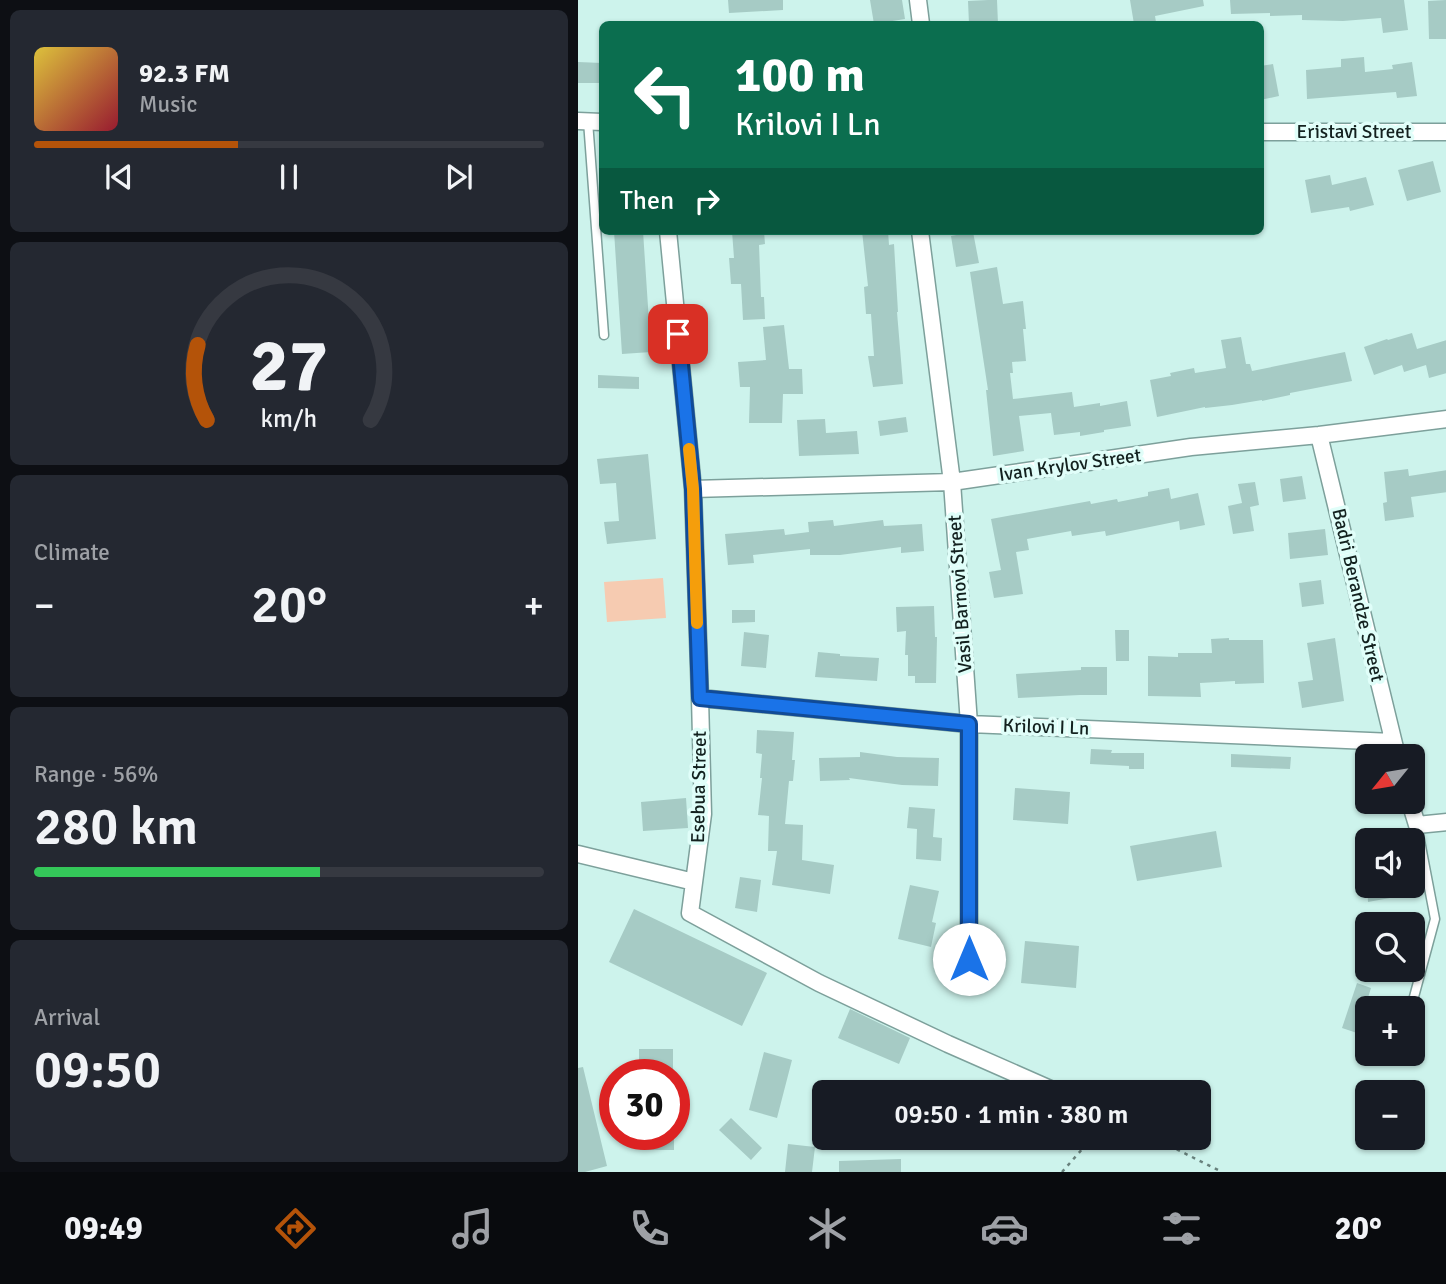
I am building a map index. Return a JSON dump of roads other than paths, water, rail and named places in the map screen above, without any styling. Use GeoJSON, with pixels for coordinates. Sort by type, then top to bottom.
{"type":"FeatureCollection","features":[{"type":"Feature","properties":{"kind":"street"},"geometry":{"type":"LineString","coordinates":[[918,0],[920,21]]}},
{"type":"Feature","properties":{"kind":"street","name":"Eristavi Street"},"geometry":{"type":"LineString","coordinates":[[1264,132],[1447,132]]}},
{"type":"Feature","properties":{"kind":"street","name":"Esebua Street"},"geometry":{"type":"LineString","coordinates":[[668,235],[693,489],[700,698],[703,814],[690,914],[819,983],[1030,1080]]}},
{"type":"Feature","properties":{"kind":"street","name":"Vasil Barnovi Street"},"geometry":{"type":"LineString","coordinates":[[921,235],[952,482],[969,724],[969,959]]}},
{"type":"Feature","properties":{"kind":"street","name":"Ivan Krylov Street"},"geometry":{"type":"LineString","coordinates":[[693,489],[952,482],[1191,447],[1447,419]]}},
{"type":"Feature","properties":{"kind":"street","name":"Badri Berandze Street"},"geometry":{"type":"LineString","coordinates":[[1319,435],[1394,744]]}},
{"type":"Feature","properties":{"kind":"street","name":"Krilovi I Ln"},"geometry":{"type":"LineString","coordinates":[[700,698],[969,724],[1355,747]]}},
{"type":"Feature","properties":{"kind":"street"},"geometry":{"type":"LineString","coordinates":[[1414,814],[1417,825],[1447,822]]}},
{"type":"Feature","properties":{"kind":"street"},"geometry":{"type":"LineString","coordinates":[[578,854],[694,882]]}},
{"type":"Feature","properties":{"kind":"lane"},"geometry":{"type":"LineString","coordinates":[[589,122],[604,335]]}},
{"type":"Feature","properties":{"kind":"lane"},"geometry":{"type":"LineString","coordinates":[[1414,996],[1435,919],[1417,825]]}}]}
